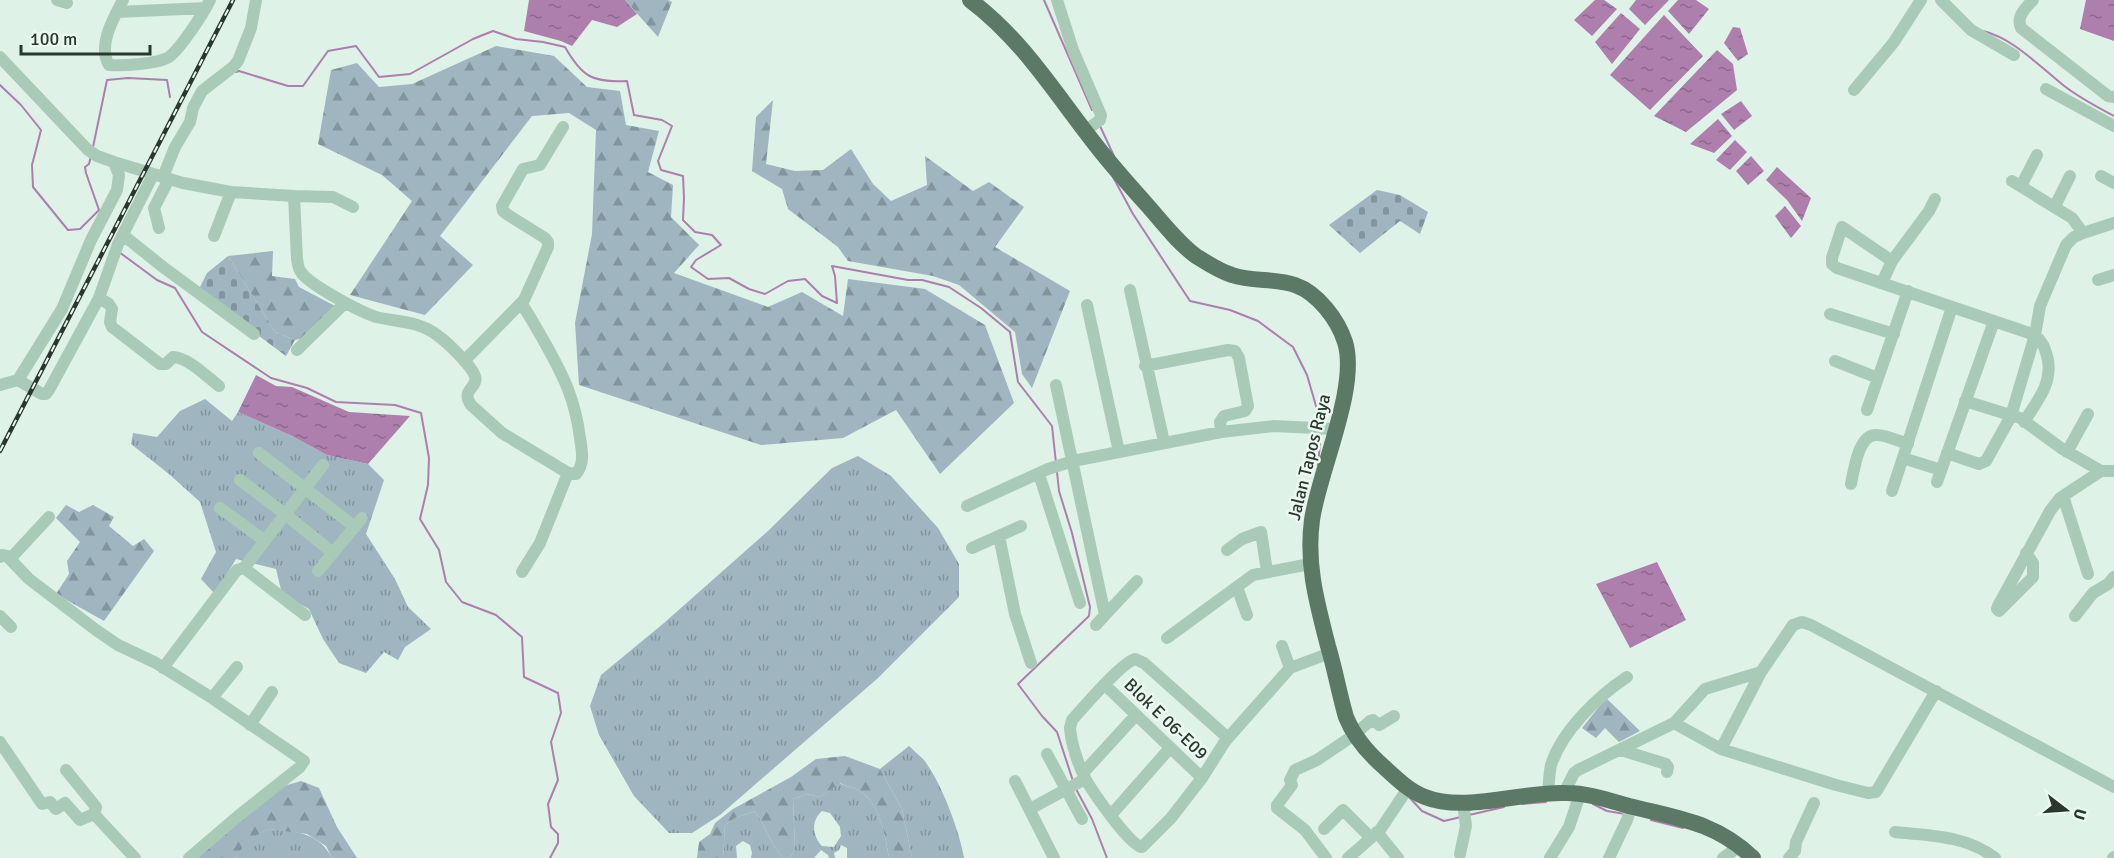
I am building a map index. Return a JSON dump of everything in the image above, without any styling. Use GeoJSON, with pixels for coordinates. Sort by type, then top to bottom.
{"type":"FeatureCollection","features":[{"type":"Feature","properties":{"kind":"main road","name":"Jalan Tapos Raya"},"geometry":{"type":"LineString","coordinates":[[970,0],[991,16],[1014,39],[1093,125],[1115,169],[1194,254],[1232,275],[1295,285],[1315,297],[1345,341],[1346,391],[1331,428],[1305,564],[1350,737],[1377,761],[1404,793],[1424,796],[1464,812],[1564,793],[1629,812],[1694,822],[1724,835],[1733,851],[1753,858]]}},
{"type":"Feature","properties":{"kind":"street"},"geometry":{"type":"LineString","coordinates":[[123,0],[108,34],[105,56],[109,65],[148,63],[166,58],[189,32],[208,4]]}},
{"type":"Feature","properties":{"kind":"street"},"geometry":{"type":"LineString","coordinates":[[159,228],[154,208],[162,177],[175,147],[190,122],[200,93],[234,67],[238,60],[251,28],[256,0]]}},
{"type":"Feature","properties":{"kind":"street"},"geometry":{"type":"LineString","coordinates":[[1057,0],[1073,50],[1101,115],[1093,125]]}},
{"type":"Feature","properties":{"kind":"street"},"geometry":{"type":"LineString","coordinates":[[1854,90],[1894,42],[1921,0]]}},
{"type":"Feature","properties":{"kind":"street"},"geometry":{"type":"LineString","coordinates":[[1941,0],[1971,30],[2014,55]]}},
{"type":"Feature","properties":{"kind":"street"},"geometry":{"type":"LineString","coordinates":[[2033,0],[2020,15],[2018,22],[2021,28],[2108,96],[2114,97]]}},
{"type":"Feature","properties":{"kind":"street"},"geometry":{"type":"LineString","coordinates":[[117,12],[166,5],[186,9],[208,4]]}},
{"type":"Feature","properties":{"kind":"street"},"geometry":{"type":"LineString","coordinates":[[186,9],[189,32]]}},
{"type":"Feature","properties":{"kind":"street"},"geometry":{"type":"LineString","coordinates":[[0,57],[92,152],[114,162],[162,177],[231,192],[338,198],[353,207]]}},
{"type":"Feature","properties":{"kind":"street"},"geometry":{"type":"LineString","coordinates":[[2046,89],[2114,126]]}},
{"type":"Feature","properties":{"kind":"street"},"geometry":{"type":"LineString","coordinates":[[464,361],[521,303],[529,291],[548,247],[545,238],[508,215],[503,211],[502,206],[524,169],[540,165],[562,127]]}},
{"type":"Feature","properties":{"kind":"street"},"geometry":{"type":"LineString","coordinates":[[2037,155],[2017,184],[2072,218],[2083,233]]}},
{"type":"Feature","properties":{"kind":"street"},"geometry":{"type":"LineString","coordinates":[[0,385],[18,380],[62,309],[91,240],[117,190],[119,175],[114,162]]}},
{"type":"Feature","properties":{"kind":"street"},"geometry":{"type":"LineString","coordinates":[[2055,206],[2070,176]]}},
{"type":"Feature","properties":{"kind":"street"},"geometry":{"type":"LineString","coordinates":[[2102,176],[2114,183]]}},
{"type":"Feature","properties":{"kind":"street"},"geometry":{"type":"LineString","coordinates":[[18,380],[42,394],[47,393],[99,298],[120,239],[162,177]]}},
{"type":"Feature","properties":{"kind":"street"},"geometry":{"type":"LineString","coordinates":[[214,236],[231,192]]}},
{"type":"Feature","properties":{"kind":"street"},"geometry":{"type":"LineString","coordinates":[[294,196],[297,259],[300,272],[345,303],[373,316],[423,327],[437,335],[464,361],[475,376],[475,382],[467,394],[471,405],[502,433],[568,473],[576,474],[580,469],[583,456],[575,406],[560,369],[532,318],[521,303]]}},
{"type":"Feature","properties":{"kind":"street"},"geometry":{"type":"LineString","coordinates":[[1882,283],[1892,261],[1935,200]]}},
{"type":"Feature","properties":{"kind":"street"},"geometry":{"type":"LineString","coordinates":[[1947,453],[1983,464],[2011,416],[2035,335],[2040,306],[2066,245],[2074,237],[2114,223]]}},
{"type":"Feature","properties":{"kind":"street"},"geometry":{"type":"LineString","coordinates":[[1892,261],[1842,227],[1832,258],[1837,268],[2035,335],[2042,341],[2050,372],[2049,381],[2024,422]]}},
{"type":"Feature","properties":{"kind":"street"},"geometry":{"type":"LineString","coordinates":[[120,239],[163,267],[254,334]]}},
{"type":"Feature","properties":{"kind":"street"},"geometry":{"type":"LineString","coordinates":[[2098,280],[2114,274]]}},
{"type":"Feature","properties":{"kind":"street"},"geometry":{"type":"LineString","coordinates":[[1130,290],[1145,366],[1164,442]]}},
{"type":"Feature","properties":{"kind":"street"},"geometry":{"type":"LineString","coordinates":[[1868,410],[1908,291]]}},
{"type":"Feature","properties":{"kind":"street"},"geometry":{"type":"LineString","coordinates":[[99,298],[109,304],[112,309],[110,322],[112,327],[160,364],[166,364],[173,357],[177,357],[219,386]]}},
{"type":"Feature","properties":{"kind":"street"},"geometry":{"type":"LineString","coordinates":[[297,350],[345,303]]}},
{"type":"Feature","properties":{"kind":"street"},"geometry":{"type":"LineString","coordinates":[[1087,305],[1119,452]]}},
{"type":"Feature","properties":{"kind":"street"},"geometry":{"type":"LineString","coordinates":[[1892,491],[1952,307]]}},
{"type":"Feature","properties":{"kind":"street"},"geometry":{"type":"LineString","coordinates":[[1830,314],[1894,334]]}},
{"type":"Feature","properties":{"kind":"street"},"geometry":{"type":"LineString","coordinates":[[1936,482],[1994,321]]}},
{"type":"Feature","properties":{"kind":"street"},"geometry":{"type":"LineString","coordinates":[[1145,366],[1228,350],[1235,351],[1239,358],[1248,406],[1245,411],[1224,416],[1219,426],[1221,432]]}},
{"type":"Feature","properties":{"kind":"street"},"geometry":{"type":"LineString","coordinates":[[1834,361],[1878,378]]}},
{"type":"Feature","properties":{"kind":"street"},"geometry":{"type":"LineString","coordinates":[[1056,385],[1069,462],[1105,615]]}},
{"type":"Feature","properties":{"kind":"street"},"geometry":{"type":"LineString","coordinates":[[1965,401],[2024,422],[2067,452],[2108,471]]}},
{"type":"Feature","properties":{"kind":"street"},"geometry":{"type":"LineString","coordinates":[[2067,452],[2088,414]]}},
{"type":"Feature","properties":{"kind":"street"},"geometry":{"type":"LineString","coordinates":[[967,506],[1069,462],[1221,432],[1274,426],[1331,428]]}},
{"type":"Feature","properties":{"kind":"street"},"geometry":{"type":"LineString","coordinates":[[1851,484],[1859,451],[1871,435],[1878,434],[1908,444]]}},
{"type":"Feature","properties":{"kind":"street"},"geometry":{"type":"LineString","coordinates":[[259,453],[305,488],[358,522],[318,571]]}},
{"type":"Feature","properties":{"kind":"street"},"geometry":{"type":"LineString","coordinates":[[1903,458],[1941,470]]}},
{"type":"Feature","properties":{"kind":"street"},"geometry":{"type":"LineString","coordinates":[[163,668],[237,570],[244,568],[323,465]]}},
{"type":"Feature","properties":{"kind":"street"},"geometry":{"type":"LineString","coordinates":[[2026,553],[2050,511],[2063,496],[2108,471]]}},
{"type":"Feature","properties":{"kind":"street"},"geometry":{"type":"LineString","coordinates":[[1044,472],[1080,603]]}},
{"type":"Feature","properties":{"kind":"street"},"geometry":{"type":"LineString","coordinates":[[522,572],[540,543],[568,473]]}},
{"type":"Feature","properties":{"kind":"street"},"geometry":{"type":"LineString","coordinates":[[240,480],[333,553]]}},
{"type":"Feature","properties":{"kind":"street"},"geometry":{"type":"LineString","coordinates":[[2063,496],[2088,574]]}},
{"type":"Feature","properties":{"kind":"street"},"geometry":{"type":"LineString","coordinates":[[220,508],[265,541]]}},
{"type":"Feature","properties":{"kind":"street"},"geometry":{"type":"LineString","coordinates":[[49,517],[5,558],[36,585],[118,645],[163,668],[212,698],[303,759],[304,762],[189,858]]}},
{"type":"Feature","properties":{"kind":"street"},"geometry":{"type":"LineString","coordinates":[[972,548],[1021,526]]}},
{"type":"Feature","properties":{"kind":"street"},"geometry":{"type":"LineString","coordinates":[[1227,550],[1242,539],[1261,532],[1267,571]]}},
{"type":"Feature","properties":{"kind":"street"},"geometry":{"type":"LineString","coordinates":[[999,536],[1015,614],[1031,663]]}},
{"type":"Feature","properties":{"kind":"street"},"geometry":{"type":"LineString","coordinates":[[1167,638],[1253,575],[1305,564]]}},
{"type":"Feature","properties":{"kind":"street"},"geometry":{"type":"LineString","coordinates":[[244,568],[305,615]]}},
{"type":"Feature","properties":{"kind":"street"},"geometry":{"type":"LineString","coordinates":[[2075,616],[2093,593],[2108,584],[2114,577]]}},
{"type":"Feature","properties":{"kind":"street"},"geometry":{"type":"LineString","coordinates":[[1096,625],[1137,581]]}},
{"type":"Feature","properties":{"kind":"street"},"geometry":{"type":"LineString","coordinates":[[1237,587],[1247,615]]}},
{"type":"Feature","properties":{"kind":"street"},"geometry":{"type":"LineString","coordinates":[[0,616],[11,627]]}},
{"type":"Feature","properties":{"kind":"street"},"geometry":{"type":"LineString","coordinates":[[1721,749],[1761,672],[1793,625],[1802,622],[2112,781]]}},
{"type":"Feature","properties":{"kind":"street"},"geometry":{"type":"LineString","coordinates":[[1282,646],[1290,668]]}},
{"type":"Feature","properties":{"kind":"street"},"geometry":{"type":"LineString","coordinates":[[1047,754],[1112,815],[1135,845],[1144,847],[1171,818],[1202,778],[1228,738],[1290,668],[1327,654]]}},
{"type":"Feature","properties":{"kind":"street"},"geometry":{"type":"LineString","coordinates":[[1082,819],[1070,724],[1129,661],[1135,659],[1141,661],[1228,738]]}},
{"type":"Feature","properties":{"kind":"street"},"geometry":{"type":"LineString","coordinates":[[212,698],[237,667]]}},
{"type":"Feature","properties":{"kind":"street"},"geometry":{"type":"LineString","coordinates":[[1564,793],[1574,773],[1578,770],[1674,723],[1705,689],[1761,672]]}},
{"type":"Feature","properties":{"kind":"street"},"geometry":{"type":"LineString","coordinates":[[1550,858],[1569,827],[1564,793],[1551,766],[1555,755],[1583,713],[1596,700],[1627,677]]}},
{"type":"Feature","properties":{"kind":"street","name":"Blok E 06-E09"},"geometry":{"type":"LineString","coordinates":[[1105,686],[1202,778]]}},
{"type":"Feature","properties":{"kind":"street"},"geometry":{"type":"LineString","coordinates":[[1674,723],[1721,749],[1868,793],[1876,792],[1935,691]]}},
{"type":"Feature","properties":{"kind":"street"},"geometry":{"type":"LineString","coordinates":[[250,725],[272,692]]}},
{"type":"Feature","properties":{"kind":"street"},"geometry":{"type":"LineString","coordinates":[[1030,808],[1078,781],[1136,715]]}},
{"type":"Feature","properties":{"kind":"street"},"geometry":{"type":"LineString","coordinates":[[1326,858],[1305,830],[1277,808],[1277,805],[1290,789],[1292,785],[1290,780],[1295,770],[1317,760],[1371,720],[1379,725],[1394,716]]}},
{"type":"Feature","properties":{"kind":"street"},"geometry":{"type":"LineString","coordinates":[[0,742],[43,804],[50,802],[56,809],[65,803],[80,820],[94,814]]}},
{"type":"Feature","properties":{"kind":"street"},"geometry":{"type":"LineString","coordinates":[[1112,815],[1170,748]]}},
{"type":"Feature","properties":{"kind":"street"},"geometry":{"type":"LineString","coordinates":[[1621,750],[1666,764],[1667,772]]}},
{"type":"Feature","properties":{"kind":"street"},"geometry":{"type":"LineString","coordinates":[[66,770],[96,807],[94,814]]}},
{"type":"Feature","properties":{"kind":"street"},"geometry":{"type":"LineString","coordinates":[[1015,781],[1054,858]]}},
{"type":"Feature","properties":{"kind":"street"},"geometry":{"type":"LineString","coordinates":[[1352,857],[1374,835],[1404,793]]}},
{"type":"Feature","properties":{"kind":"street"},"geometry":{"type":"LineString","coordinates":[[1789,858],[1795,851],[1796,842],[1814,803]]}},
{"type":"Feature","properties":{"kind":"street"},"geometry":{"type":"LineString","coordinates":[[1324,829],[1343,810],[1398,858]]}},
{"type":"Feature","properties":{"kind":"street"},"geometry":{"type":"LineString","coordinates":[[1460,854],[1464,812]]}},
{"type":"Feature","properties":{"kind":"street"},"geometry":{"type":"LineString","coordinates":[[1609,858],[1629,812]]}},
{"type":"Feature","properties":{"kind":"street"},"geometry":{"type":"LineString","coordinates":[[94,814],[135,858]]}},
{"type":"Feature","properties":{"kind":"street"},"geometry":{"type":"LineString","coordinates":[[1895,832],[1951,839],[1987,851],[1995,858]]}},
{"type":"Feature","properties":{"kind":"green space"},"geometry":{"type":"Polygon","coordinates":[[[625,0],[668,0],[672,2],[658,37],[625,0]]]}},
{"type":"Feature","properties":{"kind":"green space"},"geometry":{"type":"Polygon","coordinates":[[[496,46],[554,56],[587,87],[620,91],[626,125],[659,131],[648,172],[673,185],[671,217],[699,245],[674,273],[768,307],[802,292],[843,316],[848,279],[925,289],[985,325],[1014,403],[940,474],[896,410],[843,438],[761,445],[579,385],[575,323],[592,234],[596,130],[569,113],[532,116],[440,236],[473,265],[425,315],[350,295],[412,201],[382,175],[318,144],[331,70],[357,63],[379,87],[412,84],[496,46]]]}},
{"type":"Feature","properties":{"kind":"green space"},"geometry":{"type":"Polygon","coordinates":[[[773,100],[766,164],[795,171],[823,170],[851,149],[873,184],[891,201],[927,185],[925,156],[973,191],[989,182],[1024,207],[995,247],[1070,291],[1032,388],[1022,374],[1015,332],[959,285],[933,276],[848,261],[838,247],[788,209],[782,189],[752,171],[756,117],[773,100]]]}},
{"type":"Feature","properties":{"kind":"green space"},"geometry":{"type":"Polygon","coordinates":[[[1377,190],[1400,195],[1428,212],[1420,234],[1400,221],[1360,253],[1329,225],[1377,190]]]}},
{"type":"Feature","properties":{"kind":"green space"},"geometry":{"type":"Polygon","coordinates":[[[273,251],[272,276],[295,279],[299,287],[337,307],[308,337],[295,340],[275,332],[228,256],[273,251]]]}},
{"type":"Feature","properties":{"kind":"green space"},"geometry":{"type":"Polygon","coordinates":[[[228,256],[275,332],[295,340],[286,356],[198,291],[207,273],[228,256]]]}},
{"type":"Feature","properties":{"kind":"green space"},"geometry":{"type":"Polygon","coordinates":[[[205,399],[232,421],[238,412],[292,436],[327,455],[368,464],[384,480],[366,534],[395,579],[408,607],[431,629],[405,647],[398,660],[384,652],[366,673],[339,663],[323,639],[309,609],[282,594],[276,569],[236,559],[215,594],[201,579],[216,552],[200,502],[131,444],[133,433],[157,437],[180,411],[205,399]]]}},
{"type":"Feature","properties":{"kind":"green space"},"geometry":{"type":"Polygon","coordinates":[[[858,456],[891,476],[938,528],[959,564],[959,597],[878,678],[720,815],[692,833],[669,833],[634,796],[599,735],[590,706],[601,675],[768,531],[832,468],[858,456]]]}},
{"type":"Feature","properties":{"kind":"green space"},"geometry":{"type":"Polygon","coordinates":[[[66,505],[79,512],[93,505],[114,517],[109,526],[133,546],[144,539],[154,551],[104,621],[56,594],[69,574],[67,561],[80,542],[56,518],[66,505]]]}},
{"type":"Feature","properties":{"kind":"green space"},"geometry":{"type":"Polygon","coordinates":[[[1606,698],[1640,731],[1619,742],[1605,728],[1596,738],[1582,728],[1606,698]]]}},
{"type":"Feature","properties":{"kind":"green space"},"geometry":{"type":"Polygon","coordinates":[[[909,746],[923,759],[936,779],[954,821],[964,858],[912,858],[902,809],[880,769],[909,746]]]}},
{"type":"Feature","properties":{"kind":"green space"},"geometry":{"type":"Polygon","coordinates":[[[845,756],[880,769],[902,809],[912,858],[889,858],[886,839],[872,802],[858,790],[840,783],[820,797],[807,794],[793,799],[795,849],[790,858],[784,858],[779,853],[755,811],[735,818],[725,825],[723,858],[697,858],[699,842],[710,834],[715,823],[733,809],[791,777],[816,759],[845,756]]]}},
{"type":"Feature","properties":{"kind":"green space"},"geometry":{"type":"Polygon","coordinates":[[[301,781],[319,788],[337,827],[357,858],[332,858],[326,846],[307,834],[268,829],[248,840],[235,858],[194,858],[277,788],[301,781]]]}},
{"type":"Feature","properties":{"kind":"green space"},"geometry":{"type":"Polygon","coordinates":[[[839,783],[865,795],[872,802],[880,820],[889,858],[847,858],[847,848],[841,845],[834,853],[835,858],[829,858],[821,850],[814,858],[790,858],[795,849],[793,799],[807,794],[820,797],[839,783]],[[822,811],[816,819],[814,828],[816,837],[822,846],[834,847],[841,836],[840,827],[830,813],[822,811]]]}},
{"type":"Feature","properties":{"kind":"green space"},"geometry":{"type":"Polygon","coordinates":[[[755,811],[775,847],[784,858],[751,858],[750,845],[743,841],[736,846],[737,858],[723,858],[725,825],[735,818],[755,811]]]}},
{"type":"Feature","properties":{"kind":"green space"},"geometry":{"type":"Polygon","coordinates":[[[268,829],[305,834],[320,843],[332,858],[235,858],[247,840],[268,829]]]}},
{"type":"Feature","properties":{"kind":"water"},"geometry":{"type":"Polygon","coordinates":[[[529,0],[625,0],[637,14],[617,27],[592,20],[572,46],[524,31],[529,0]]]}},
{"type":"Feature","properties":{"kind":"water"},"geometry":{"type":"Polygon","coordinates":[[[1595,0],[1604,0],[1617,9],[1592,36],[1574,20],[1595,0]]]}},
{"type":"Feature","properties":{"kind":"water"},"geometry":{"type":"Polygon","coordinates":[[[1636,0],[1669,0],[1645,25],[1629,9],[1636,0]]]}},
{"type":"Feature","properties":{"kind":"water"},"geometry":{"type":"Polygon","coordinates":[[[1678,0],[1696,0],[1709,9],[1689,34],[1668,11],[1678,0]]]}},
{"type":"Feature","properties":{"kind":"water"},"geometry":{"type":"Polygon","coordinates":[[[2086,0],[2114,0],[2114,41],[2080,29],[2086,0]]]}},
{"type":"Feature","properties":{"kind":"water"},"geometry":{"type":"Polygon","coordinates":[[[1621,13],[1640,29],[1612,64],[1595,42],[1621,13]]]}},
{"type":"Feature","properties":{"kind":"water"},"geometry":{"type":"Polygon","coordinates":[[[1664,15],[1703,56],[1650,110],[1610,75],[1664,15]]]}},
{"type":"Feature","properties":{"kind":"water"},"geometry":{"type":"Polygon","coordinates":[[[1733,27],[1740,28],[1748,54],[1738,61],[1724,43],[1733,27]]]}},
{"type":"Feature","properties":{"kind":"water"},"geometry":{"type":"Polygon","coordinates":[[[1717,50],[1733,64],[1737,90],[1686,132],[1654,116],[1717,50]]]}},
{"type":"Feature","properties":{"kind":"water"},"geometry":{"type":"Polygon","coordinates":[[[1741,101],[1752,116],[1734,130],[1721,114],[1741,101]]]}},
{"type":"Feature","properties":{"kind":"water"},"geometry":{"type":"Polygon","coordinates":[[[1718,119],[1732,136],[1714,153],[1690,144],[1718,119]]]}},
{"type":"Feature","properties":{"kind":"water"},"geometry":{"type":"Polygon","coordinates":[[[1735,140],[1747,152],[1730,170],[1716,160],[1735,140]]]}},
{"type":"Feature","properties":{"kind":"water"},"geometry":{"type":"Polygon","coordinates":[[[1751,156],[1764,171],[1748,185],[1736,171],[1751,156]]]}},
{"type":"Feature","properties":{"kind":"water"},"geometry":{"type":"Polygon","coordinates":[[[1777,167],[1811,198],[1802,221],[1787,200],[1766,180],[1777,167]]]}},
{"type":"Feature","properties":{"kind":"water"},"geometry":{"type":"Polygon","coordinates":[[[1785,206],[1801,226],[1791,238],[1775,216],[1785,206]]]}},
{"type":"Feature","properties":{"kind":"water"},"geometry":{"type":"Polygon","coordinates":[[[256,375],[276,386],[292,387],[349,412],[410,416],[368,464],[327,455],[292,436],[238,412],[256,375]]]}},
{"type":"Feature","properties":{"kind":"water"},"geometry":{"type":"Polygon","coordinates":[[[1657,562],[1686,620],[1630,648],[1596,584],[1657,562]]]}},
{"type":"Feature","properties":{"kind":"waterway"},"geometry":{"type":"LineString","coordinates":[[1044,0],[1092,110]]}},
{"type":"Feature","properties":{"kind":"waterway"},"geometry":{"type":"LineString","coordinates":[[236,72],[288,86],[303,86],[328,51],[356,46],[379,77],[410,74],[473,39],[493,31],[516,39],[565,47],[577,65],[590,76],[605,81],[627,81],[634,115],[662,120],[672,126],[658,161],[661,170],[683,176],[683,220],[695,232],[712,235],[721,245],[696,260],[691,267],[708,279],[729,278],[749,289],[765,294],[788,281],[805,279],[822,296],[837,303],[832,266],[908,280],[922,280],[949,287],[981,308],[1010,332],[1018,382],[1052,426],[1056,463]]}},
{"type":"Feature","properties":{"kind":"waterway"},"geometry":{"type":"LineString","coordinates":[[1983,31],[2015,46],[2069,89],[2114,116]]}},
{"type":"Feature","properties":{"kind":"waterway"},"geometry":{"type":"LineString","coordinates":[[93,147],[107,80],[128,78],[167,80],[170,97]]}},
{"type":"Feature","properties":{"kind":"waterway"},"geometry":{"type":"LineString","coordinates":[[0,85],[21,105],[41,130],[32,165],[33,187],[68,230],[80,229],[99,210],[85,167],[89,164],[91,156]]}},
{"type":"Feature","properties":{"kind":"waterway"},"geometry":{"type":"LineString","coordinates":[[1100,126],[1114,156]]}},
{"type":"Feature","properties":{"kind":"waterway"},"geometry":{"type":"LineString","coordinates":[[1113,177],[1133,214],[1190,301],[1230,310],[1258,321],[1293,347],[1307,375],[1321,423]]}},
{"type":"Feature","properties":{"kind":"waterway"},"geometry":{"type":"LineString","coordinates":[[119,252],[157,280],[175,288],[202,332],[271,378],[307,388],[336,402],[395,405],[421,413],[429,458],[428,485],[420,519],[439,550],[446,582],[462,602],[496,615],[522,637],[524,677],[558,693],[561,713],[551,742],[558,780],[548,804],[551,827],[558,834],[558,843],[550,858]]}},
{"type":"Feature","properties":{"kind":"waterway"},"geometry":{"type":"LineString","coordinates":[[1318,465],[1321,432]]}},
{"type":"Feature","properties":{"kind":"waterway"},"geometry":{"type":"LineString","coordinates":[[1057,472],[1059,491],[1090,607],[1089,616],[1018,684],[1057,732],[1073,781]]}},
{"type":"Feature","properties":{"kind":"waterway"},"geometry":{"type":"LineString","coordinates":[[1076,789],[1092,819],[1107,858]]}},
{"type":"Feature","properties":{"kind":"waterway"},"geometry":{"type":"LineString","coordinates":[[1409,797],[1422,811],[1444,821],[1461,817]]}},
{"type":"Feature","properties":{"kind":"waterway"},"geometry":{"type":"LineString","coordinates":[[1522,804],[1546,802]]}},
{"type":"Feature","properties":{"kind":"waterway"},"geometry":{"type":"LineString","coordinates":[[1593,804],[1607,811],[1625,814]]}},
{"type":"Feature","properties":{"kind":"waterway"},"geometry":{"type":"LineString","coordinates":[[1469,815],[1504,807]]}},
{"type":"Feature","properties":{"kind":"waterway"},"geometry":{"type":"LineString","coordinates":[[1651,820],[1683,828]]}},
{"type":"Feature","properties":{"kind":"railway"},"geometry":{"type":"LineString","coordinates":[[0,451],[233,0]]}}]}
